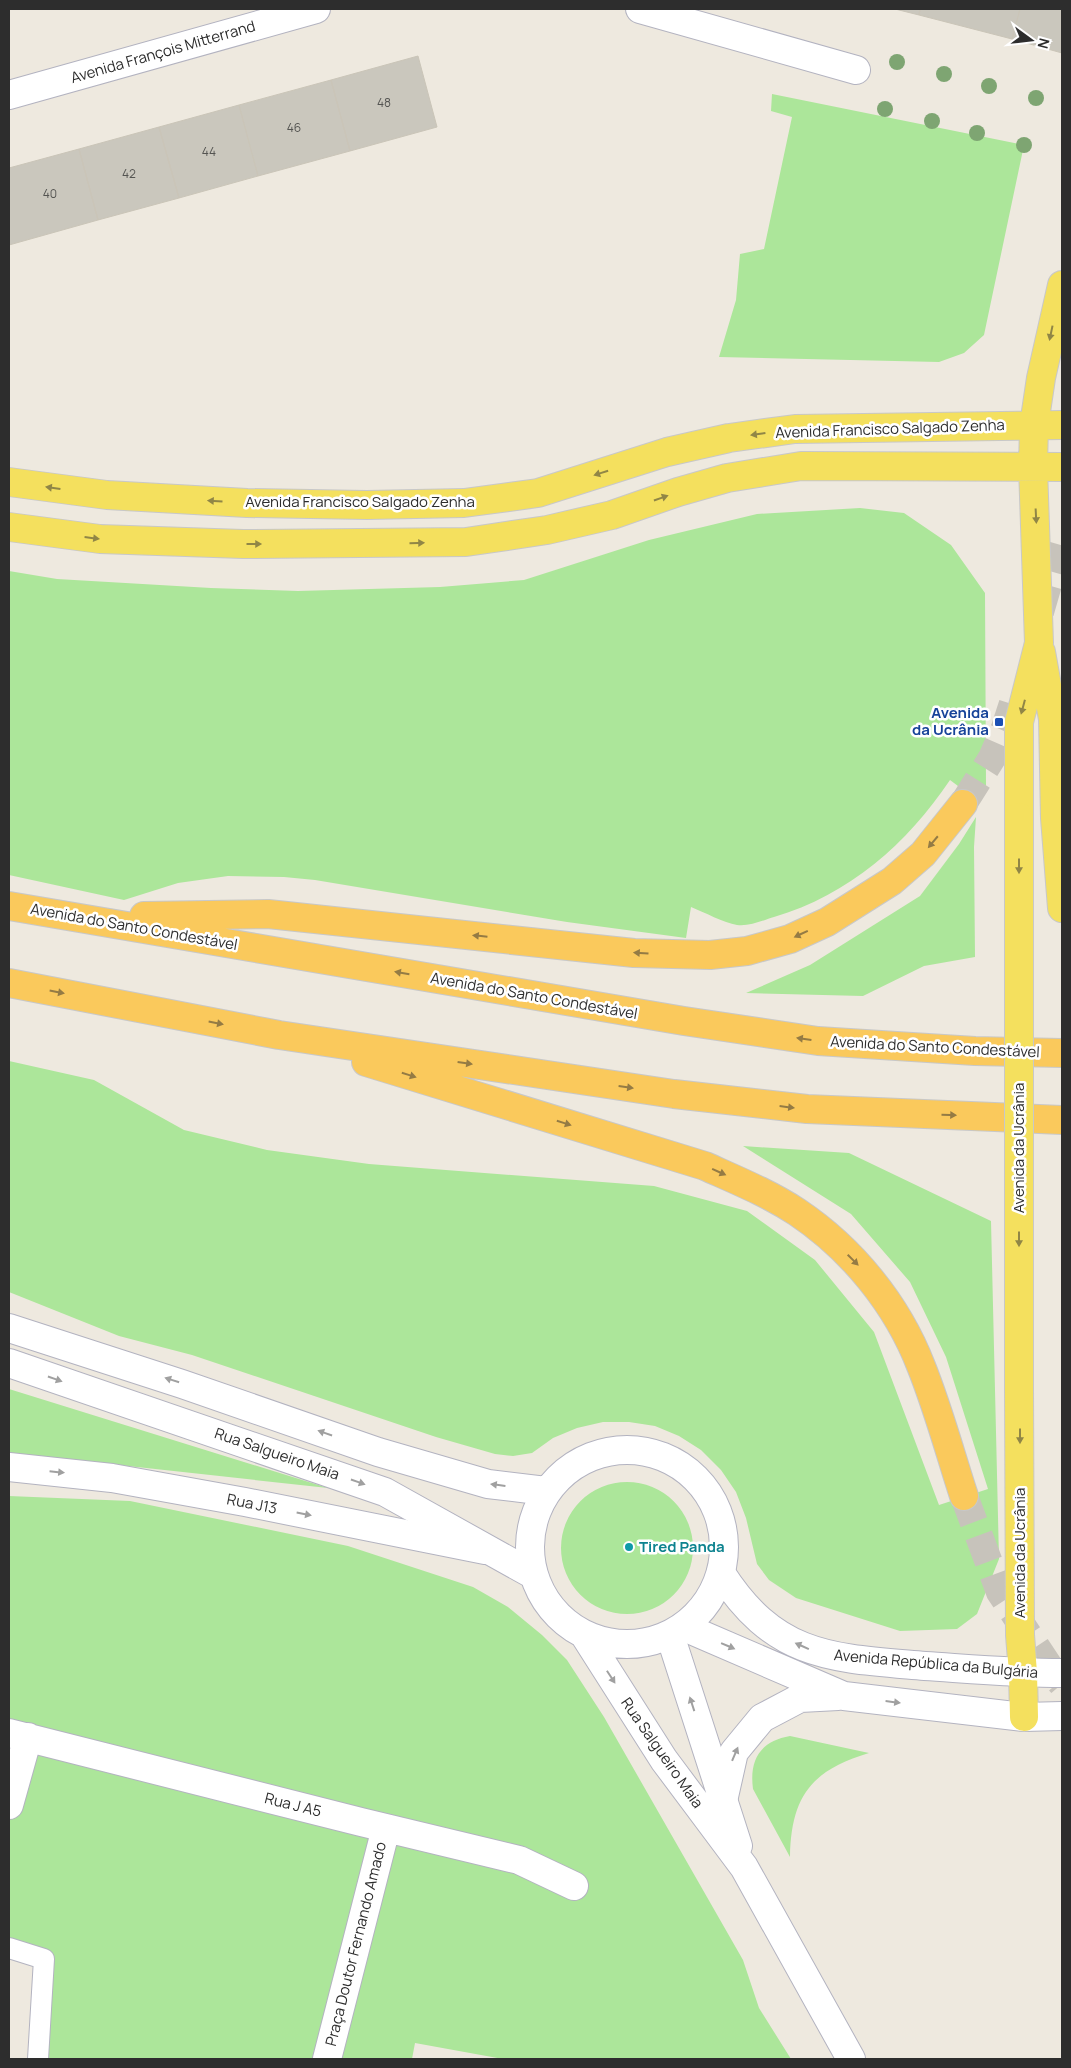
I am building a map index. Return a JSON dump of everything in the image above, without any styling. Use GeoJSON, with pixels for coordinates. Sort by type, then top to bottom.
{"type":"FeatureCollection","features":[{"type":"Feature","properties":{"kind":"highway"},"geometry":{"type":"LineString","coordinates":[[79,918],[268,914],[634,952],[710,955],[748,951],[790,939],[827,922],[876,891],[923,854],[964,804]]}},
{"type":"Feature","properties":{"kind":"highway","name":"Avenida do Santo Condestável"},"geometry":{"type":"LineString","coordinates":[[9,906],[684,1021],[818,1040],[975,1051],[1062,1053]]}},
{"type":"Feature","properties":{"kind":"highway"},"geometry":{"type":"LineString","coordinates":[[9,983],[278,1035],[674,1094],[807,1109],[1062,1120]]}},
{"type":"Feature","properties":{"kind":"highway"},"geometry":{"type":"LineString","coordinates":[[278,1035],[705,1166],[754,1188],[797,1212],[836,1243],[866,1273],[895,1313],[921,1365],[964,1496]]}},
{"type":"Feature","properties":{"kind":"main road","name":"Avenida da Ucrânia"},"geometry":{"type":"LineString","coordinates":[[1024,1717],[1020,1635],[1019,722],[1039,643],[1033,467],[1034,425],[1041,378],[1062,285]]}},
{"type":"Feature","properties":{"kind":"main road","name":"Avenida Francisco Salgado Zenha"},"geometry":{"type":"LineString","coordinates":[[9,482],[107,495],[247,503],[367,505],[464,503],[538,494],[667,452],[729,438],[795,429],[1062,425]]}},
{"type":"Feature","properties":{"kind":"main road"},"geometry":{"type":"LineString","coordinates":[[9,527],[100,539],[243,544],[466,542],[546,530],[612,515],[678,492],[727,478],[801,466],[1062,467]]}},
{"type":"Feature","properties":{"kind":"main road"},"geometry":{"type":"LineString","coordinates":[[1039,643],[1053,719],[1055,818],[1062,908]]}},
{"type":"Feature","properties":{"kind":"street","name":"Avenida François Mitterrand"},"geometry":{"type":"LineString","coordinates":[[9,95],[316,9]]}},
{"type":"Feature","properties":{"kind":"street"},"geometry":{"type":"LineString","coordinates":[[640,9],[856,70]]}},
{"type":"Feature","properties":{"kind":"street"},"geometry":{"type":"LineString","coordinates":[[9,1328],[182,1384],[378,1452],[488,1484],[546,1491]]}},
{"type":"Feature","properties":{"kind":"street","name":"Rua Salgueiro Maia"},"geometry":{"type":"LineString","coordinates":[[9,1363],[385,1492],[532,1574]]}},
{"type":"Feature","properties":{"kind":"street"},"geometry":{"type":"LineString","coordinates":[[635,1448],[668,1457],[696,1477],[716,1505],[725,1539],[721,1573],[707,1603],[677,1631],[642,1644],[613,1644],[585,1636],[566,1624],[550,1609],[536,1586],[532,1574],[532,1522],[546,1491],[570,1466],[601,1452],[635,1448]]}},
{"type":"Feature","properties":{"kind":"street","name":"Rua J13"},"geometry":{"type":"LineString","coordinates":[[9,1468],[112,1478],[245,1502],[494,1552]]}},
{"type":"Feature","properties":{"kind":"street","name":"Avenida República da Bulgária"},"geometry":{"type":"LineString","coordinates":[[721,1573],[734,1592],[767,1626],[790,1641],[816,1652],[844,1659],[1023,1673],[1062,1673]]}},
{"type":"Feature","properties":{"kind":"street"},"geometry":{"type":"LineString","coordinates":[[677,1631],[844,1696]]}},
{"type":"Feature","properties":{"kind":"street","name":"Rua Salgueiro Maia"},"geometry":{"type":"LineString","coordinates":[[677,1631],[723,1801],[744,1867]]}},
{"type":"Feature","properties":{"kind":"street","name":"Rua Salgueiro Maia"},"geometry":{"type":"LineString","coordinates":[[585,1636],[664,1760],[744,1867],[851,2059]]}},
{"type":"Feature","properties":{"kind":"street"},"geometry":{"type":"LineString","coordinates":[[723,1801],[734,1752],[762,1718],[800,1698],[844,1696],[1024,1717],[1062,1716]]}},
{"type":"Feature","properties":{"kind":"street"},"geometry":{"type":"LineString","coordinates":[[9,1805],[18,1735]]}},
{"type":"Feature","properties":{"kind":"street","name":"Rua J A5"},"geometry":{"type":"LineString","coordinates":[[18,1735],[519,1860],[574,1886]]}},
{"type":"Feature","properties":{"kind":"street","name":"Praça Doutor Fernando Amado"},"geometry":{"type":"LineString","coordinates":[[327,2059],[386,1828]]}},
{"type":"Feature","properties":{"kind":"lane"},"geometry":{"type":"LineString","coordinates":[[9,1948],[44,1959],[38,2059]]}},
{"type":"Feature","properties":{"kind":"green space"},"geometry":{"type":"Polygon","coordinates":[[[772,94],[1024,145],[984,335],[964,353],[939,362],[719,357],[736,300],[740,254],[764,249],[792,117],[771,111],[772,94]]]}},
{"type":"Feature","properties":{"kind":"green space"},"geometry":{"type":"Polygon","coordinates":[[[860,508],[904,513],[951,545],[985,593],[986,785],[978,801],[950,780],[915,825],[874,864],[851,881],[801,907],[756,923],[737,925],[691,907],[686,938],[567,922],[315,880],[284,877],[228,876],[178,883],[124,900],[9,875],[9,571],[57,579],[211,588],[298,591],[440,587],[524,580],[649,540],[757,514],[860,508]]]}},
{"type":"Feature","properties":{"kind":"green space"},"geometry":{"type":"Polygon","coordinates":[[[976,817],[974,847],[975,957],[924,966],[863,996],[746,993],[810,965],[920,896],[959,844],[976,817]]]}},
{"type":"Feature","properties":{"kind":"green space"},"geometry":{"type":"Polygon","coordinates":[[[9,1061],[94,1080],[184,1130],[267,1150],[369,1164],[654,1186],[747,1211],[815,1260],[874,1332],[939,1505],[988,1489],[946,1357],[910,1282],[851,1214],[743,1146],[849,1153],[991,1221],[999,1559],[977,1614],[957,1629],[900,1631],[796,1598],[769,1580],[757,1564],[746,1518],[736,1492],[721,1470],[701,1450],[679,1436],[655,1426],[629,1422],[603,1422],[577,1428],[553,1438],[532,1453],[513,1456],[495,1454],[436,1437],[192,1355],[119,1336],[9,1292],[9,1061]]]}},
{"type":"Feature","properties":{"kind":"green space"},"geometry":{"type":"Polygon","coordinates":[[[9,1389],[328,1488],[9,1453],[9,1389]]]}},
{"type":"Feature","properties":{"kind":"green space"},"geometry":{"type":"Polygon","coordinates":[[[627,1482],[640,1483],[652,1487],[674,1501],[688,1523],[692,1535],[692,1561],[688,1573],[674,1595],[652,1609],[640,1613],[627,1614],[614,1613],[602,1609],[580,1595],[566,1573],[562,1561],[561,1548],[562,1535],[566,1523],[580,1501],[602,1487],[614,1483],[627,1482]]]}},
{"type":"Feature","properties":{"kind":"green space"},"geometry":{"type":"Polygon","coordinates":[[[9,1496],[130,1501],[348,1546],[473,1587],[508,1607],[542,1635],[567,1660],[604,1717],[743,1960],[759,2008],[791,2059],[503,2059],[415,2043],[412,2059],[38,2059],[44,1959],[9,1948],[9,1496]]]}},
{"type":"Feature","properties":{"kind":"green space"},"geometry":{"type":"Polygon","coordinates":[[[790,1736],[869,1753],[833,1768],[819,1777],[808,1788],[800,1802],[795,1817],[791,1836],[790,1857],[753,1789],[752,1778],[755,1760],[764,1747],[780,1738],[790,1736]]]}},
{"type":"Feature","properties":{"kind":"building"},"geometry":{"type":"Polygon","coordinates":[[[895,9],[920,9],[919,15],[895,9]]]}},
{"type":"Feature","properties":{"kind":"building"},"geometry":{"type":"Polygon","coordinates":[[[920,9],[1020,9],[1012,39],[919,15],[920,9]]]}},
{"type":"Feature","properties":{"kind":"building"},"geometry":{"type":"Polygon","coordinates":[[[1020,9],[1062,9],[1062,53],[1012,39],[1020,9]]]}},
{"type":"Feature","properties":{"kind":"building"},"geometry":{"type":"Polygon","coordinates":[[[418,56],[437,127],[350,151],[331,80],[418,56]]]}},
{"type":"Feature","properties":{"kind":"building"},"geometry":{"type":"Polygon","coordinates":[[[331,80],[350,151],[258,176],[239,105],[331,80]]]}},
{"type":"Feature","properties":{"kind":"building"},"geometry":{"type":"Polygon","coordinates":[[[239,105],[258,176],[179,198],[159,127],[239,105]]]}},
{"type":"Feature","properties":{"kind":"building"},"geometry":{"type":"Polygon","coordinates":[[[159,127],[179,198],[98,220],[79,149],[159,127]]]}},
{"type":"Feature","properties":{"kind":"building"},"geometry":{"type":"Polygon","coordinates":[[[79,149],[98,220],[9,245],[9,168],[79,149]]]}},
{"type":"Feature","properties":{"kind":"tunnel"},"geometry":{"type":"LineString","coordinates":[[1040,612],[1062,536]]}},
{"type":"Feature","properties":{"kind":"tunnel"},"geometry":{"type":"LineString","coordinates":[[963,804],[992,758],[1005,728],[1017,691]]}},
{"type":"Feature","properties":{"kind":"tunnel"},"geometry":{"type":"LineString","coordinates":[[964,1496],[1000,1592],[1062,1684]]}},
{"type":"Feature","properties":{"kind":"place","name":"Avenida da Ucrânia"},"geometry":{"type":"Point","coordinates":[999,722]}},
{"type":"Feature","properties":{"kind":"place","name":"Tired Panda"},"geometry":{"type":"Point","coordinates":[629,1547]}}]}
